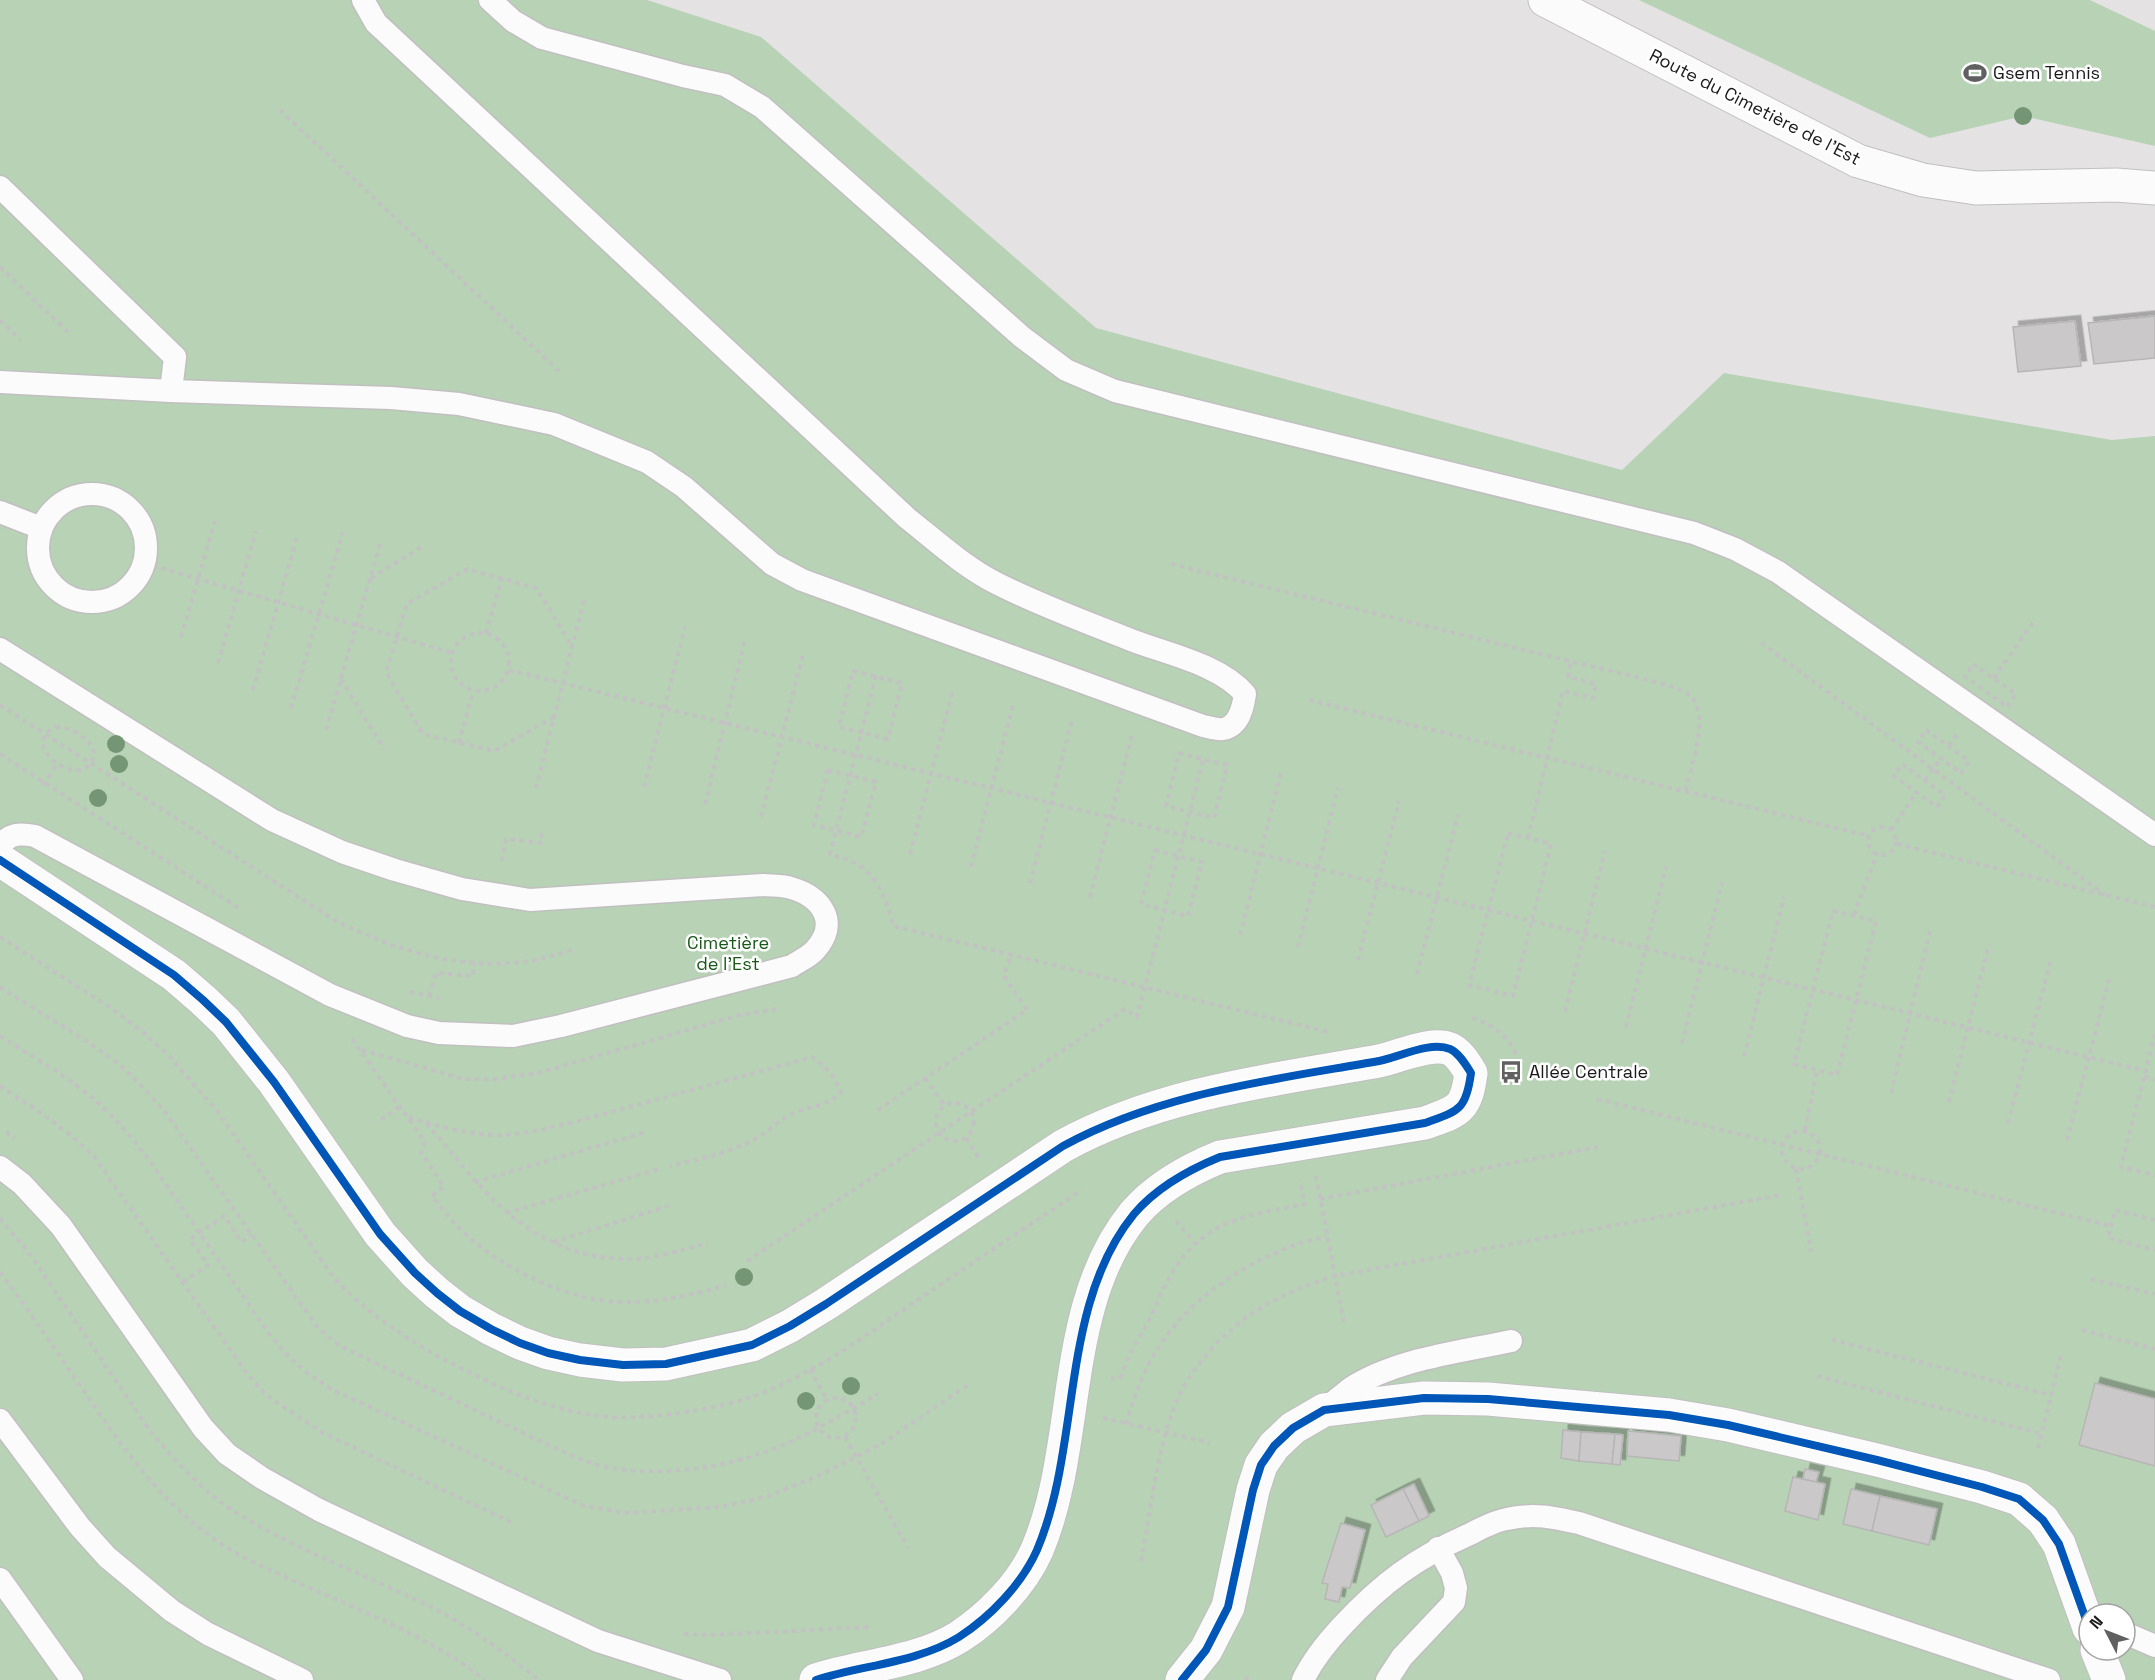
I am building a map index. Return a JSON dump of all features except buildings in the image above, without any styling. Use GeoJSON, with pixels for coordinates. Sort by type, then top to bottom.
{"type":"FeatureCollection","features":[{"type":"Feature","properties":{"kind":"street","name":"Route du Cimetière de l'Est"},"geometry":{"type":"LineString","coordinates":[[1545,0],[1858,161],[1923,180],[1976,188],[2116,185],[2155,188]]}},
{"type":"Feature","properties":{"kind":"street"},"geometry":{"type":"LineString","coordinates":[[0,860],[174,975],[226,1022],[274,1082],[380,1234],[415,1273],[437,1293],[460,1311],[511,1338],[548,1353],[580,1360],[623,1365],[666,1364],[752,1345],[790,1326],[825,1304],[1063,1146],[1089,1131],[1163,1104],[1232,1087],[1383,1060],[1429,1047],[1450,1049],[1464,1062],[1471,1073],[1466,1102],[1451,1114],[1425,1123],[1220,1156],[1176,1178],[1156,1192],[1135,1213],[1110,1250],[1096,1281],[1086,1316],[1051,1509],[1036,1551],[1015,1585],[984,1618],[958,1637],[926,1651],[816,1680]]}},
{"type":"Feature","properties":{"kind":"street"},"geometry":{"type":"LineString","coordinates":[[1182,1680],[1206,1650],[1228,1607],[1253,1490],[1261,1465],[1274,1446],[1293,1428],[1324,1410],[1424,1398],[1488,1399],[1669,1415],[1728,1425],[1982,1487],[2019,1499],[2043,1520],[2059,1544],[2082,1602]]}},
{"type":"Feature","properties":{"kind":"street"},"geometry":{"type":"LineString","coordinates":[[2102,1662],[2109,1680]]}},
{"type":"Feature","properties":{"kind":"lane"},"geometry":{"type":"LineString","coordinates":[[0,382],[171,392],[391,398],[459,404],[554,424],[647,462],[684,488],[772,564],[802,580],[1203,726],[1222,729],[1234,722],[1243,710],[1245,694],[1235,683],[1218,672],[1130,640],[996,582],[962,562],[907,518],[376,23],[363,0]]}},
{"type":"Feature","properties":{"kind":"lane"},"geometry":{"type":"LineString","coordinates":[[490,0],[513,21],[542,38],[725,85],[762,107],[1023,337],[1066,370],[1115,391],[1694,533],[1735,549],[1778,572],[2155,835]]}},
{"type":"Feature","properties":{"kind":"lane"},"geometry":{"type":"LineString","coordinates":[[0,188],[175,357],[171,392]]}},
{"type":"Feature","properties":{"kind":"lane"},"geometry":{"type":"LineString","coordinates":[[84,495],[102,495],[119,501],[134,513],[142,528],[147,546],[144,563],[136,580],[124,592],[108,600],[91,603],[73,599],[58,591],[46,578],[39,561],[38,543],[41,528],[53,511],[67,500],[84,495]]}},
{"type":"Feature","properties":{"kind":"lane"},"geometry":{"type":"LineString","coordinates":[[0,512],[41,528]]}},
{"type":"Feature","properties":{"kind":"lane"},"geometry":{"type":"LineString","coordinates":[[0,649],[272,820],[342,852],[462,889],[530,900],[764,885],[790,888],[816,899],[827,918],[826,934],[814,951],[792,966],[561,1026],[513,1036],[439,1033],[407,1026],[330,994],[35,836],[20,832],[6,839],[0,846]]}},
{"type":"Feature","properties":{"kind":"lane"},"geometry":{"type":"LineString","coordinates":[[0,1167],[22,1184],[61,1226],[203,1428],[227,1454],[262,1478],[320,1510],[598,1641],[720,1680]]}},
{"type":"Feature","properties":{"kind":"lane"},"geometry":{"type":"LineString","coordinates":[[1324,1410],[1352,1388],[1385,1372],[1430,1358],[1511,1341]]}},
{"type":"Feature","properties":{"kind":"lane"},"geometry":{"type":"LineString","coordinates":[[0,1420],[80,1527],[107,1557],[172,1611],[208,1634],[302,1680]]}},
{"type":"Feature","properties":{"kind":"lane"},"geometry":{"type":"LineString","coordinates":[[1303,1680],[1308,1669],[1330,1640],[1367,1599],[1401,1570],[1438,1548],[1505,1519],[1542,1515],[1579,1523],[2049,1680]]}},
{"type":"Feature","properties":{"kind":"lane"},"geometry":{"type":"LineString","coordinates":[[1387,1680],[1402,1657],[1454,1602],[1456,1588],[1454,1581],[1438,1548]]}},
{"type":"Feature","properties":{"kind":"lane"},"geometry":{"type":"LineString","coordinates":[[0,1580],[72,1680]]}},
{"type":"Feature","properties":{"kind":"lane"},"geometry":{"type":"LineString","coordinates":[[2137,1638],[2155,1646]]}},
{"type":"Feature","properties":{"kind":"path"},"geometry":{"type":"LineString","coordinates":[[280,110],[559,371]]}},
{"type":"Feature","properties":{"kind":"path"},"geometry":{"type":"LineString","coordinates":[[0,267],[68,332]]}},
{"type":"Feature","properties":{"kind":"path"},"geometry":{"type":"LineString","coordinates":[[0,320],[21,340]]}},
{"type":"Feature","properties":{"kind":"path"},"geometry":{"type":"LineString","coordinates":[[181,637],[215,521]]}},
{"type":"Feature","properties":{"kind":"path"},"geometry":{"type":"LineString","coordinates":[[218,663],[256,531]]}},
{"type":"Feature","properties":{"kind":"path"},"geometry":{"type":"LineString","coordinates":[[291,708],[342,532]]}},
{"type":"Feature","properties":{"kind":"path"},"geometry":{"type":"LineString","coordinates":[[253,690],[298,534]]}},
{"type":"Feature","properties":{"kind":"path"},"geometry":{"type":"LineString","coordinates":[[326,730],[380,544]]}},
{"type":"Feature","properties":{"kind":"path"},"geometry":{"type":"LineString","coordinates":[[370,579],[423,546]]}},
{"type":"Feature","properties":{"kind":"path"},"geometry":{"type":"LineString","coordinates":[[144,563],[452,653]]}},
{"type":"Feature","properties":{"kind":"path"},"geometry":{"type":"LineString","coordinates":[[1171,564],[1652,681],[1689,694],[1698,706],[1700,729],[1685,792]]}},
{"type":"Feature","properties":{"kind":"path"},"geometry":{"type":"LineString","coordinates":[[554,717],[494,752],[423,734],[386,672],[407,604],[467,569],[536,588],[572,646]]}},
{"type":"Feature","properties":{"kind":"path"},"geometry":{"type":"LineString","coordinates":[[486,633],[502,578]]}},
{"type":"Feature","properties":{"kind":"path"},"geometry":{"type":"LineString","coordinates":[[536,788],[584,600]]}},
{"type":"Feature","properties":{"kind":"path"},"geometry":{"type":"LineString","coordinates":[[1994,678],[2034,621]]}},
{"type":"Feature","properties":{"kind":"path"},"geometry":{"type":"LineString","coordinates":[[644,787],[685,627]]}},
{"type":"Feature","properties":{"kind":"path"},"geometry":{"type":"LineString","coordinates":[[473,633],[486,633],[501,641],[507,649],[510,659],[509,670],[498,686],[489,690],[473,691],[456,680],[450,662],[452,653],[456,644],[464,638],[473,633]]}},
{"type":"Feature","properties":{"kind":"path"},"geometry":{"type":"LineString","coordinates":[[705,804],[745,640]]}},
{"type":"Feature","properties":{"kind":"path"},"geometry":{"type":"LineString","coordinates":[[1761,643],[2105,895]]}},
{"type":"Feature","properties":{"kind":"path"},"geometry":{"type":"LineString","coordinates":[[761,817],[803,655]]}},
{"type":"Feature","properties":{"kind":"path"},"geometry":{"type":"LineString","coordinates":[[1528,838],[1563,691],[1593,698],[1596,684],[1568,677],[1571,662]]}},
{"type":"Feature","properties":{"kind":"path"},"geometry":{"type":"LineString","coordinates":[[509,670],[2145,1071]]}},
{"type":"Feature","properties":{"kind":"path"},"geometry":{"type":"LineString","coordinates":[[853,670],[876,676],[902,683],[888,739],[839,726],[853,670]]}},
{"type":"Feature","properties":{"kind":"path"},"geometry":{"type":"LineString","coordinates":[[876,676],[830,854],[855,862],[874,880],[889,907],[893,926],[1333,1033]]}},
{"type":"Feature","properties":{"kind":"path"},"geometry":{"type":"LineString","coordinates":[[341,679],[384,750]]}},
{"type":"Feature","properties":{"kind":"path"},"geometry":{"type":"LineString","coordinates":[[910,854],[953,690]]}},
{"type":"Feature","properties":{"kind":"path"},"geometry":{"type":"LineString","coordinates":[[459,743],[473,691]]}},
{"type":"Feature","properties":{"kind":"path"},"geometry":{"type":"LineString","coordinates":[[1309,700],[1869,836]]}},
{"type":"Feature","properties":{"kind":"path"},"geometry":{"type":"LineString","coordinates":[[0,705],[336,921],[376,940],[416,954],[474,963],[534,960],[575,949]]}},
{"type":"Feature","properties":{"kind":"path"},"geometry":{"type":"LineString","coordinates":[[970,867],[1013,705]]}},
{"type":"Feature","properties":{"kind":"path"},"geometry":{"type":"LineString","coordinates":[[1030,883],[1072,720]]}},
{"type":"Feature","properties":{"kind":"path"},"geometry":{"type":"LineString","coordinates":[[56,727],[46,734],[42,744],[45,751],[58,764],[70,770],[83,770],[91,762],[94,751]]}},
{"type":"Feature","properties":{"kind":"path"},"geometry":{"type":"LineString","coordinates":[[1926,730],[1970,761],[1961,772],[1941,758],[1918,742],[1926,730]]}},
{"type":"Feature","properties":{"kind":"path"},"geometry":{"type":"LineString","coordinates":[[1090,897],[1132,735]]}},
{"type":"Feature","properties":{"kind":"path"},"geometry":{"type":"LineString","coordinates":[[1179,753],[1227,765],[1214,818],[1190,812],[1166,806],[1179,753]]}},
{"type":"Feature","properties":{"kind":"path"},"geometry":{"type":"LineString","coordinates":[[0,754],[245,911]]}},
{"type":"Feature","properties":{"kind":"path"},"geometry":{"type":"LineString","coordinates":[[1925,780],[1941,758]]}},
{"type":"Feature","properties":{"kind":"path"},"geometry":{"type":"LineString","coordinates":[[747,1261],[1125,1009],[1137,1017],[1203,760]]}},
{"type":"Feature","properties":{"kind":"path"},"geometry":{"type":"LineString","coordinates":[[44,783],[58,764]]}},
{"type":"Feature","properties":{"kind":"path"},"geometry":{"type":"LineString","coordinates":[[1902,764],[1946,795],[1937,807],[1917,792],[1894,776],[1902,764]]}},
{"type":"Feature","properties":{"kind":"path"},"geometry":{"type":"LineString","coordinates":[[828,770],[850,775],[876,782],[861,837],[814,825],[828,770]]}},
{"type":"Feature","properties":{"kind":"path"},"geometry":{"type":"LineString","coordinates":[[1240,934],[1281,772]]}},
{"type":"Feature","properties":{"kind":"path"},"geometry":{"type":"LineString","coordinates":[[1298,947],[1338,788]]}},
{"type":"Feature","properties":{"kind":"path"},"geometry":{"type":"LineString","coordinates":[[1891,830],[1917,792]]}},
{"type":"Feature","properties":{"kind":"path"},"geometry":{"type":"LineString","coordinates":[[1358,960],[1399,801]]}},
{"type":"Feature","properties":{"kind":"path"},"geometry":{"type":"LineString","coordinates":[[1417,974],[1458,815]]}},
{"type":"Feature","properties":{"kind":"path"},"geometry":{"type":"LineString","coordinates":[[1879,827],[1891,830],[1895,834],[1897,844],[1895,848],[1888,854],[1877,855],[1868,846],[1871,832],[1879,827]]}},
{"type":"Feature","properties":{"kind":"path"},"geometry":{"type":"LineString","coordinates":[[502,861],[506,839],[541,843],[542,831]]}},
{"type":"Feature","properties":{"kind":"path"},"geometry":{"type":"LineString","coordinates":[[1508,833],[1528,838],[1551,844],[1513,996],[1469,985],[1508,833]]}},
{"type":"Feature","properties":{"kind":"path"},"geometry":{"type":"LineString","coordinates":[[1897,844],[2155,908]]}},
{"type":"Feature","properties":{"kind":"path"},"geometry":{"type":"LineString","coordinates":[[1155,850],[1202,862],[1188,916],[1165,909],[1141,904],[1155,850]]}},
{"type":"Feature","properties":{"kind":"path"},"geometry":{"type":"LineString","coordinates":[[1565,1011],[1605,851]]}},
{"type":"Feature","properties":{"kind":"path"},"geometry":{"type":"LineString","coordinates":[[1854,915],[1877,855]]}},
{"type":"Feature","properties":{"kind":"path"},"geometry":{"type":"LineString","coordinates":[[1626,1027],[1666,867]]}},
{"type":"Feature","properties":{"kind":"path"},"geometry":{"type":"LineString","coordinates":[[1682,1043],[1722,883]]}},
{"type":"Feature","properties":{"kind":"path"},"geometry":{"type":"LineString","coordinates":[[1744,1056],[1784,897]]}},
{"type":"Feature","properties":{"kind":"path"},"geometry":{"type":"LineString","coordinates":[[1833,911],[1854,915],[1876,921],[1837,1075],[1794,1064],[1833,911]]}},
{"type":"Feature","properties":{"kind":"path"},"geometry":{"type":"LineString","coordinates":[[1891,1093],[1930,931]]}},
{"type":"Feature","properties":{"kind":"path"},"geometry":{"type":"LineString","coordinates":[[0,937],[108,1006],[143,1032],[171,1057],[218,1112],[334,1278],[376,1317],[404,1337],[449,1363],[503,1389],[543,1404],[588,1415],[639,1417],[740,1401],[779,1385],[864,1336],[1082,1190]]}},
{"type":"Feature","properties":{"kind":"path"},"geometry":{"type":"LineString","coordinates":[[1949,1102],[1989,944]]}},
{"type":"Feature","properties":{"kind":"path"},"geometry":{"type":"LineString","coordinates":[[878,1110],[1027,1010],[1004,976],[1011,954]]}},
{"type":"Feature","properties":{"kind":"path"},"geometry":{"type":"LineString","coordinates":[[2008,1123],[2051,959]]}},
{"type":"Feature","properties":{"kind":"path"},"geometry":{"type":"LineString","coordinates":[[429,996],[436,973],[473,976],[474,963]]}},
{"type":"Feature","properties":{"kind":"path"},"geometry":{"type":"LineString","coordinates":[[2067,1140],[2110,976]]}},
{"type":"Feature","properties":{"kind":"path"},"geometry":{"type":"LineString","coordinates":[[405,991],[439,998]]}},
{"type":"Feature","properties":{"kind":"path"},"geometry":{"type":"LineString","coordinates":[[330,994],[327,1010],[329,1017],[355,1041],[425,1142],[421,1152],[444,1187],[432,1196],[449,1218],[472,1240],[500,1260],[542,1283],[582,1296],[625,1302],[664,1300],[726,1285]]}},
{"type":"Feature","properties":{"kind":"path"},"geometry":{"type":"LineString","coordinates":[[1468,1017],[1491,1025],[1511,1043],[1516,1054]]}},
{"type":"Feature","properties":{"kind":"path"},"geometry":{"type":"LineString","coordinates":[[2155,1034],[2121,1167],[2155,1175]]}},
{"type":"Feature","properties":{"kind":"path"},"geometry":{"type":"LineString","coordinates":[[0,1036],[80,1089],[106,1110],[147,1157],[270,1335],[306,1372],[333,1390],[368,1407],[582,1505],[624,1513],[719,1507],[766,1497],[820,1475],[881,1444],[968,1385]]}},
{"type":"Feature","properties":{"kind":"path"},"geometry":{"type":"LineString","coordinates":[[408,1118],[452,1130],[495,1135],[530,1132],[570,1124],[813,1056],[838,1084],[841,1092],[835,1098],[822,1105],[791,1114],[754,1140],[715,1156],[670,1166]]}},
{"type":"Feature","properties":{"kind":"path"},"geometry":{"type":"LineString","coordinates":[[1805,1130],[1817,1070]]}},
{"type":"Feature","properties":{"kind":"path"},"geometry":{"type":"LineString","coordinates":[[2144,1077],[2155,1080]]}},
{"type":"Feature","properties":{"kind":"path"},"geometry":{"type":"LineString","coordinates":[[925,1078],[945,1106]]}},
{"type":"Feature","properties":{"kind":"path"},"geometry":{"type":"LineString","coordinates":[[0,1086],[59,1126],[95,1158],[248,1375],[266,1395],[323,1433],[513,1523]]}},
{"type":"Feature","properties":{"kind":"path"},"geometry":{"type":"LineString","coordinates":[[1597,1099],[2111,1226]]}},
{"type":"Feature","properties":{"kind":"path"},"geometry":{"type":"LineString","coordinates":[[956,1103],[967,1107],[971,1112],[973,1129],[966,1138],[954,1141],[939,1133],[937,1115],[945,1106],[956,1103]]}},
{"type":"Feature","properties":{"kind":"path"},"geometry":{"type":"LineString","coordinates":[[381,1120],[400,1106]]}},
{"type":"Feature","properties":{"kind":"path"},"geometry":{"type":"LineString","coordinates":[[424,1122],[505,1213],[528,1230],[552,1243],[575,1251],[629,1260],[708,1243]]}},
{"type":"Feature","properties":{"kind":"path"},"geometry":{"type":"LineString","coordinates":[[1796,1169],[1814,1164],[1820,1154],[1817,1139],[1805,1130],[1787,1136],[1782,1145],[1782,1155],[1784,1160],[1796,1169],[1811,1252]]}},
{"type":"Feature","properties":{"kind":"path"},"geometry":{"type":"LineString","coordinates":[[6,1131],[22,1143]]}},
{"type":"Feature","properties":{"kind":"path"},"geometry":{"type":"LineString","coordinates":[[475,1182],[646,1132]]}},
{"type":"Feature","properties":{"kind":"path"},"geometry":{"type":"LineString","coordinates":[[1308,1141],[1344,1323]]}},
{"type":"Feature","properties":{"kind":"path"},"geometry":{"type":"LineString","coordinates":[[1320,1199],[1598,1147]]}},
{"type":"Feature","properties":{"kind":"path"},"geometry":{"type":"LineString","coordinates":[[968,1163],[978,1156]]}},
{"type":"Feature","properties":{"kind":"path"},"geometry":{"type":"LineString","coordinates":[[505,1213],[659,1169]]}},
{"type":"Feature","properties":{"kind":"path"},"geometry":{"type":"LineString","coordinates":[[1107,1379],[1120,1378],[1130,1353],[1150,1319],[1162,1288],[1181,1257],[1195,1243],[1215,1229],[1234,1220],[1305,1204],[1300,1177]]}},
{"type":"Feature","properties":{"kind":"path"},"geometry":{"type":"LineString","coordinates":[[1141,1561],[1165,1433],[1174,1406],[1184,1385],[1204,1358],[1226,1333],[1251,1312],[1304,1285],[1335,1276],[1781,1195]]}},
{"type":"Feature","properties":{"kind":"path"},"geometry":{"type":"LineString","coordinates":[[552,1243],[668,1206]]}},
{"type":"Feature","properties":{"kind":"path"},"geometry":{"type":"LineString","coordinates":[[2155,1220],[2115,1210],[2108,1238],[2155,1250]]}},
{"type":"Feature","properties":{"kind":"path"},"geometry":{"type":"LineString","coordinates":[[1170,1213],[1195,1243]]}},
{"type":"Feature","properties":{"kind":"path"},"geometry":{"type":"LineString","coordinates":[[183,1282],[208,1265],[190,1239],[199,1232],[224,1216],[242,1242],[252,1234]]}},
{"type":"Feature","properties":{"kind":"path"},"geometry":{"type":"LineString","coordinates":[[1126,1424],[1136,1392],[1154,1355],[1196,1304],[1225,1280],[1258,1261],[1289,1247],[1327,1237]]}},
{"type":"Feature","properties":{"kind":"path"},"geometry":{"type":"LineString","coordinates":[[0,1272],[135,1464],[163,1496],[194,1523],[224,1546],[416,1637],[452,1657],[485,1680]]}},
{"type":"Feature","properties":{"kind":"path"},"geometry":{"type":"LineString","coordinates":[[2091,1279],[2155,1294]]}},
{"type":"Feature","properties":{"kind":"path"},"geometry":{"type":"LineString","coordinates":[[2082,1330],[2155,1349]]}},
{"type":"Feature","properties":{"kind":"path"},"geometry":{"type":"LineString","coordinates":[[1832,1340],[2051,1395]]}},
{"type":"Feature","properties":{"kind":"path"},"geometry":{"type":"LineString","coordinates":[[2038,1448],[2061,1355]]}},
{"type":"Feature","properties":{"kind":"path"},"geometry":{"type":"LineString","coordinates":[[810,1369],[827,1400]]}},
{"type":"Feature","properties":{"kind":"path"},"geometry":{"type":"LineString","coordinates":[[1817,1376],[2042,1434]]}},
{"type":"Feature","properties":{"kind":"path"},"geometry":{"type":"LineString","coordinates":[[845,1399],[854,1408],[856,1424],[845,1437],[830,1437],[818,1427],[816,1415],[818,1409],[827,1400],[845,1399]]}},
{"type":"Feature","properties":{"kind":"path"},"geometry":{"type":"LineString","coordinates":[[1070,1411],[1210,1443]]}},
{"type":"Feature","properties":{"kind":"path"},"geometry":{"type":"LineString","coordinates":[[845,1437],[908,1548]]}},
{"type":"Feature","properties":{"kind":"path"},"geometry":{"type":"LineString","coordinates":[[681,1634],[721,1634],[878,1625]]}},
{"type":"Feature","properties":{"kind":"green space","name":"Cimetière de l'Est"},"geometry":{"type":"Polygon","coordinates":[[[0,0],[647,0],[761,37],[1096,328],[1622,470],[1724,373],[2112,440],[2155,436],[2155,1680],[0,1680],[0,0]]]}},
{"type":"Feature","properties":{"kind":"green space","name":"Gsem Tennis"},"geometry":{"type":"Polygon","coordinates":[[[1639,0],[2090,0],[2155,31],[2155,146],[2023,116],[1930,138],[1639,0]]]}},
{"type":"Feature","properties":{"kind":"cycle path"},"geometry":{"type":"LineString","coordinates":[[0,860],[174,975],[226,1022],[274,1082],[380,1234],[415,1273],[437,1293],[460,1311],[520,1343],[548,1353],[580,1360],[623,1365],[666,1364],[752,1345],[826,1304],[1063,1146],[1138,1113],[1217,1091],[1379,1061],[1424,1048],[1442,1047],[1450,1049],[1459,1056],[1471,1073],[1463,1102],[1453,1112],[1425,1123],[1220,1157],[1174,1180],[1143,1204],[1110,1251],[1094,1290],[1082,1333],[1061,1466],[1051,1509],[1037,1550],[1023,1575],[1004,1599],[982,1620],[943,1646],[907,1658],[816,1680]]}},
{"type":"Feature","properties":{"kind":"cycle path"},"geometry":{"type":"LineString","coordinates":[[1182,1680],[1206,1650],[1228,1607],[1253,1490],[1261,1465],[1274,1446],[1293,1428],[1324,1410],[1424,1398],[1488,1399],[1669,1415],[1728,1425],[1982,1487],[2019,1499],[2043,1520],[2059,1544],[2080,1602]]}},
{"type":"Feature","properties":{"kind":"place","name":"Gsem Tennis"},"geometry":{"type":"Point","coordinates":[1975,73]}},
{"type":"Feature","properties":{"kind":"place","name":"Allée Centrale"},"geometry":{"type":"Point","coordinates":[1511,1072]}}]}
